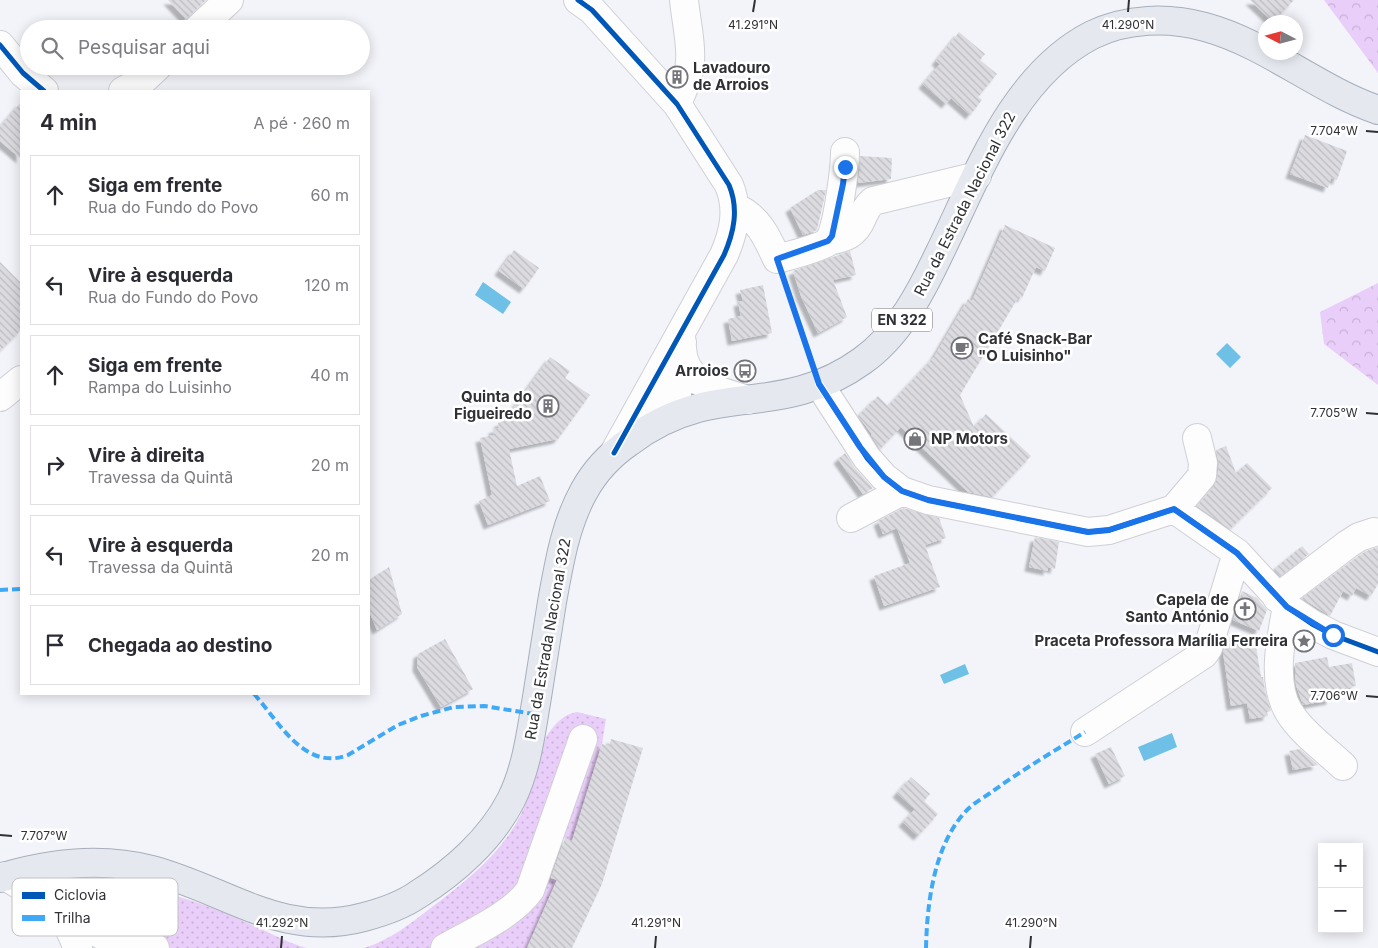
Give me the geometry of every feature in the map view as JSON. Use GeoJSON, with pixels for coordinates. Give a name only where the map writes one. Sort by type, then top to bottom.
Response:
{"type":"FeatureCollection","features":[{"type":"Feature","properties":{"kind":"main road","name":"Rua da Estrada Nacional 322"},"geometry":{"type":"LineString","coordinates":[[178,879],[280,918],[318,923],[336,923],[376,914],[408,901],[448,873],[484,838],[500,818],[512,798],[527,750],[557,576],[567,532],[576,506],[586,487],[599,469],[614,453],[646,430],[676,415],[714,405],[801,390],[819,384],[850,369],[871,354],[898,325],[921,290],[1006,121],[1046,69],[1067,51],[1102,31],[1128,23],[1154,20],[1178,22],[1230,35],[1258,48],[1335,92],[1378,110]]}},
{"type":"Feature","properties":{"kind":"main road","name":"Rua da Estrada Nacional 322"},"geometry":{"type":"LineString","coordinates":[[2,877],[59,864],[95,863],[135,866],[176,878]]}},
{"type":"Feature","properties":{"kind":"street"},"geometry":{"type":"LineString","coordinates":[[208,20],[229,0]]}},
{"type":"Feature","properties":{"kind":"street"},"geometry":{"type":"LineString","coordinates":[[578,0],[592,10],[677,104],[729,186],[735,207],[735,218],[730,242],[717,269],[686,329],[614,453]]}},
{"type":"Feature","properties":{"kind":"street"},"geometry":{"type":"LineString","coordinates":[[677,104],[689,74],[684,0]]}},
{"type":"Feature","properties":{"kind":"street"},"geometry":{"type":"LineString","coordinates":[[0,45],[20,69]]}},
{"type":"Feature","properties":{"kind":"street"},"geometry":{"type":"LineString","coordinates":[[25,75],[43,90]]}},
{"type":"Feature","properties":{"kind":"street"},"geometry":{"type":"LineString","coordinates":[[126,90],[148,75]]}},
{"type":"Feature","properties":{"kind":"street"},"geometry":{"type":"LineString","coordinates":[[828,241],[832,236],[843,184],[845,152]]}},
{"type":"Feature","properties":{"kind":"street"},"geometry":{"type":"LineString","coordinates":[[735,207],[749,214],[761,226],[777,259],[828,241],[844,238],[854,232],[868,206],[873,201],[977,176]]}},
{"type":"Feature","properties":{"kind":"street"},"geometry":{"type":"LineString","coordinates":[[686,329],[682,352],[685,364],[695,379],[713,388],[748,400]]}},
{"type":"Feature","properties":{"kind":"street"},"geometry":{"type":"LineString","coordinates":[[664,364],[661,400],[666,410],[676,415],[678,373],[686,329]]}},
{"type":"Feature","properties":{"kind":"street"},"geometry":{"type":"LineString","coordinates":[[0,397],[20,381]]}},
{"type":"Feature","properties":{"kind":"street"},"geometry":{"type":"LineString","coordinates":[[819,384],[875,468],[902,491],[928,500],[1088,532],[1109,530],[1174,509],[1202,476],[1203,463],[1197,438]]}},
{"type":"Feature","properties":{"kind":"street"},"geometry":{"type":"LineString","coordinates":[[850,518],[902,491]]}},
{"type":"Feature","properties":{"kind":"street"},"geometry":{"type":"LineString","coordinates":[[1174,509],[1237,553],[1282,602],[1333,635],[1378,652]]}},
{"type":"Feature","properties":{"kind":"street"},"geometry":{"type":"LineString","coordinates":[[1343,766],[1300,726],[1285,705],[1278,654],[1282,602],[1355,539],[1374,532]]}},
{"type":"Feature","properties":{"kind":"street"},"geometry":{"type":"LineString","coordinates":[[1085,732],[1204,654],[1208,648],[1237,553]]}},
{"type":"Feature","properties":{"kind":"street"},"geometry":{"type":"LineString","coordinates":[[444,948],[508,912],[525,897],[533,883],[583,739]]}},
{"type":"Feature","properties":{"kind":"street"},"geometry":{"type":"LineString","coordinates":[[73,936],[78,948]]}},
{"type":"Feature","properties":{"kind":"street"},"geometry":{"type":"LineString","coordinates":[[103,936],[123,948]]}},
{"type":"Feature","properties":{"kind":"street"},"geometry":{"type":"LineString","coordinates":[[130,948],[143,945],[155,948]]}},
{"type":"Feature","properties":{"kind":"path"},"geometry":{"type":"LineString","coordinates":[[777,259],[819,384]]}},
{"type":"Feature","properties":{"kind":"green space"},"geometry":{"type":"Polygon","coordinates":[[[1324,0],[1378,0],[1378,73],[1324,0]]]}},
{"type":"Feature","properties":{"kind":"green space"},"geometry":{"type":"Polygon","coordinates":[[[1378,283],[1378,385],[1324,344],[1320,312],[1378,283]]]}},
{"type":"Feature","properties":{"kind":"green space"},"geometry":{"type":"Polygon","coordinates":[[[577,712],[606,719],[602,744],[572,841],[554,835],[540,874],[557,880],[527,948],[364,948],[391,936],[416,919],[471,875],[495,852],[515,825],[523,810],[546,737],[559,721],[567,715],[577,712]]]}},
{"type":"Feature","properties":{"kind":"green space"},"geometry":{"type":"Polygon","coordinates":[[[178,897],[216,910],[307,948],[140,948],[122,936],[178,936],[178,897]]]}},
{"type":"Feature","properties":{"kind":"water"},"geometry":{"type":"Polygon","coordinates":[[[483,282],[511,302],[503,314],[475,295],[483,282]]]}},
{"type":"Feature","properties":{"kind":"water"},"geometry":{"type":"Polygon","coordinates":[[[1227,343],[1241,357],[1230,368],[1216,354],[1227,343]]]}},
{"type":"Feature","properties":{"kind":"water"},"geometry":{"type":"Polygon","coordinates":[[[965,664],[969,674],[944,684],[940,675],[965,664]]]}},
{"type":"Feature","properties":{"kind":"water"},"geometry":{"type":"Polygon","coordinates":[[[1172,733],[1177,747],[1144,761],[1138,747],[1172,733]]]}},
{"type":"Feature","properties":{"kind":"building"},"geometry":{"type":"Polygon","coordinates":[[[168,0],[206,0],[186,19],[168,0]]]}},
{"type":"Feature","properties":{"kind":"building"},"geometry":{"type":"Polygon","coordinates":[[[1250,0],[1294,0],[1280,15],[1266,15],[1250,0]]]}},
{"type":"Feature","properties":{"kind":"building"},"geometry":{"type":"Polygon","coordinates":[[[959,32],[985,54],[980,60],[997,74],[978,97],[982,100],[970,115],[951,98],[946,104],[923,84],[940,64],[936,61],[959,32]]]}},
{"type":"Feature","properties":{"kind":"building"},"geometry":{"type":"Polygon","coordinates":[[[20,103],[20,158],[0,141],[0,127],[20,103]]]}},
{"type":"Feature","properties":{"kind":"building"},"geometry":{"type":"Polygon","coordinates":[[[1305,135],[1347,151],[1337,180],[1331,178],[1328,188],[1290,174],[1305,135]]]}},
{"type":"Feature","properties":{"kind":"building"},"geometry":{"type":"Polygon","coordinates":[[[860,156],[892,158],[891,179],[858,183],[860,156]]]}},
{"type":"Feature","properties":{"kind":"building"},"geometry":{"type":"Polygon","coordinates":[[[818,190],[826,190],[817,230],[803,235],[790,208],[818,190]]]}},
{"type":"Feature","properties":{"kind":"building"},"geometry":{"type":"Polygon","coordinates":[[[1005,225],[1055,248],[1045,271],[1036,267],[1022,298],[1019,296],[960,395],[974,427],[986,414],[1031,456],[992,497],[968,492],[901,427],[880,449],[872,434],[858,416],[878,396],[888,406],[934,357],[968,299],[972,301],[1005,225]]]}},
{"type":"Feature","properties":{"kind":"building"},"geometry":{"type":"Polygon","coordinates":[[[514,250],[539,268],[524,289],[499,271],[514,250]]]}},
{"type":"Feature","properties":{"kind":"building"},"geometry":{"type":"Polygon","coordinates":[[[850,251],[856,275],[833,280],[847,317],[818,333],[801,296],[793,271],[850,251]]]}},
{"type":"Feature","properties":{"kind":"building"},"geometry":{"type":"Polygon","coordinates":[[[0,262],[20,282],[20,331],[0,351],[0,262]]]}},
{"type":"Feature","properties":{"kind":"building"},"geometry":{"type":"Polygon","coordinates":[[[763,285],[772,333],[732,341],[728,319],[741,316],[738,302],[743,301],[740,290],[763,285]]]}},
{"type":"Feature","properties":{"kind":"building","name":"Quinta do Figueiredo"},"geometry":{"type":"Polygon","coordinates":[[[550,357],[570,371],[565,378],[590,395],[558,439],[509,449],[517,486],[540,476],[550,501],[488,525],[479,501],[492,495],[480,438],[494,435],[493,429],[499,428],[498,423],[504,421],[550,357]]]}},
{"type":"Feature","properties":{"kind":"building"},"geometry":{"type":"Polygon","coordinates":[[[1226,446],[1236,473],[1247,463],[1272,488],[1230,529],[1197,506],[1214,486],[1217,478],[1219,464],[1216,450],[1226,446]]]}},
{"type":"Feature","properties":{"kind":"building"},"geometry":{"type":"Polygon","coordinates":[[[845,453],[855,468],[873,488],[863,494],[838,459],[845,453]]]}},
{"type":"Feature","properties":{"kind":"building"},"geometry":{"type":"Polygon","coordinates":[[[903,508],[939,518],[946,538],[925,545],[940,587],[884,606],[874,576],[910,563],[897,528],[883,534],[878,521],[903,508]]]}},
{"type":"Feature","properties":{"kind":"building"},"geometry":{"type":"Polygon","coordinates":[[[1035,537],[1059,542],[1055,569],[1048,567],[1048,571],[1029,567],[1035,537]]]}},
{"type":"Feature","properties":{"kind":"building"},"geometry":{"type":"Polygon","coordinates":[[[1302,546],[1309,554],[1280,576],[1274,569],[1302,546]]]}},
{"type":"Feature","properties":{"kind":"building"},"geometry":{"type":"Polygon","coordinates":[[[1378,547],[1378,584],[1371,596],[1356,588],[1352,596],[1343,591],[1330,616],[1302,598],[1357,557],[1366,551],[1378,547]]]}},
{"type":"Feature","properties":{"kind":"building"},"geometry":{"type":"Polygon","coordinates":[[[389,567],[402,614],[377,630],[370,613],[370,579],[389,567]]]}},
{"type":"Feature","properties":{"kind":"building","name":"Capela de Santo António"},"geometry":{"type":"Polygon","coordinates":[[[1242,591],[1257,598],[1267,610],[1259,631],[1233,620],[1242,591]]]}},
{"type":"Feature","properties":{"kind":"building"},"geometry":{"type":"Polygon","coordinates":[[[1254,634],[1261,677],[1263,677],[1271,711],[1267,712],[1268,716],[1250,719],[1247,703],[1231,706],[1223,652],[1227,638],[1254,634]]]}},
{"type":"Feature","properties":{"kind":"building"},"geometry":{"type":"Polygon","coordinates":[[[445,639],[473,689],[441,707],[417,667],[418,654],[445,639]]]}},
{"type":"Feature","properties":{"kind":"building"},"geometry":{"type":"Polygon","coordinates":[[[1327,657],[1329,667],[1352,663],[1356,686],[1329,691],[1331,700],[1303,705],[1296,685],[1295,663],[1327,657]]]}},
{"type":"Feature","properties":{"kind":"building"},"geometry":{"type":"Polygon","coordinates":[[[611,739],[643,748],[602,884],[572,948],[527,948],[557,880],[551,878],[565,838],[572,841],[602,744],[609,746],[611,739]]]}},
{"type":"Feature","properties":{"kind":"building"},"geometry":{"type":"Polygon","coordinates":[[[1111,747],[1125,776],[1109,784],[1095,754],[1111,747]]]}},
{"type":"Feature","properties":{"kind":"building"},"geometry":{"type":"Polygon","coordinates":[[[1300,749],[1318,765],[1293,770],[1289,751],[1300,749]]]}},
{"type":"Feature","properties":{"kind":"building"},"geometry":{"type":"Polygon","coordinates":[[[911,777],[930,794],[924,801],[938,814],[918,836],[903,822],[915,809],[897,793],[911,777]]]}},
{"type":"Feature","properties":{"kind":"marked path"},"geometry":{"type":"LineString","coordinates":[[0,590],[20,589]]}},
{"type":"Feature","properties":{"kind":"marked path"},"geometry":{"type":"LineString","coordinates":[[255,695],[283,729],[305,750],[318,756],[332,758],[348,755],[398,725],[421,716],[454,707],[484,706],[534,714]]}},
{"type":"Feature","properties":{"kind":"marked path"},"geometry":{"type":"LineString","coordinates":[[926,948],[928,912],[935,874],[940,856],[956,823],[977,802],[1085,732]]}},
{"type":"Feature","properties":{"kind":"cycle path"},"geometry":{"type":"LineString","coordinates":[[578,0],[592,10],[677,104],[729,185],[734,203],[733,229],[724,255],[614,453]]}},
{"type":"Feature","properties":{"kind":"cycle path"},"geometry":{"type":"LineString","coordinates":[[0,45],[20,69]]}},
{"type":"Feature","properties":{"kind":"cycle path"},"geometry":{"type":"LineString","coordinates":[[25,75],[43,90]]}},
{"type":"Feature","properties":{"kind":"cycle path"},"geometry":{"type":"LineString","coordinates":[[819,384],[867,458],[884,477],[902,491],[928,500],[1088,532],[1109,530],[1174,509],[1237,553],[1287,607],[1312,624],[1333,635],[1378,652]]}},
{"type":"Feature","properties":{"kind":"place","name":"Lavadouro de Arroios"},"geometry":{"type":"Point","coordinates":[677,77]}},
{"type":"Feature","properties":{"kind":"place","name":"Café Snack-Bar \"O Luisinho\""},"geometry":{"type":"Point","coordinates":[962,348]}},
{"type":"Feature","properties":{"kind":"place","name":"Arroios"},"geometry":{"type":"Point","coordinates":[745,371]}},
{"type":"Feature","properties":{"kind":"place","name":"Quinta do Figueiredo"},"geometry":{"type":"Point","coordinates":[548,406]}},
{"type":"Feature","properties":{"kind":"place","name":"NP Motors"},"geometry":{"type":"Point","coordinates":[915,439]}},
{"type":"Feature","properties":{"kind":"place","name":"Capela de Santo António"},"geometry":{"type":"Point","coordinates":[1245,609]}},
{"type":"Feature","properties":{"kind":"place","name":"Praceta Professora Marília Ferreira"},"geometry":{"type":"Point","coordinates":[1304,641]}},
{"type":"Feature","properties":{"kind":"route"},"geometry":{"type":"LineString","coordinates":[[845,167],[832,236],[823,244],[777,259],[819,384],[852,436],[875,468],[884,477],[902,491],[928,500],[1088,532],[1109,530],[1174,509],[1237,553],[1287,607],[1312,624],[1333,635]]}}]}
